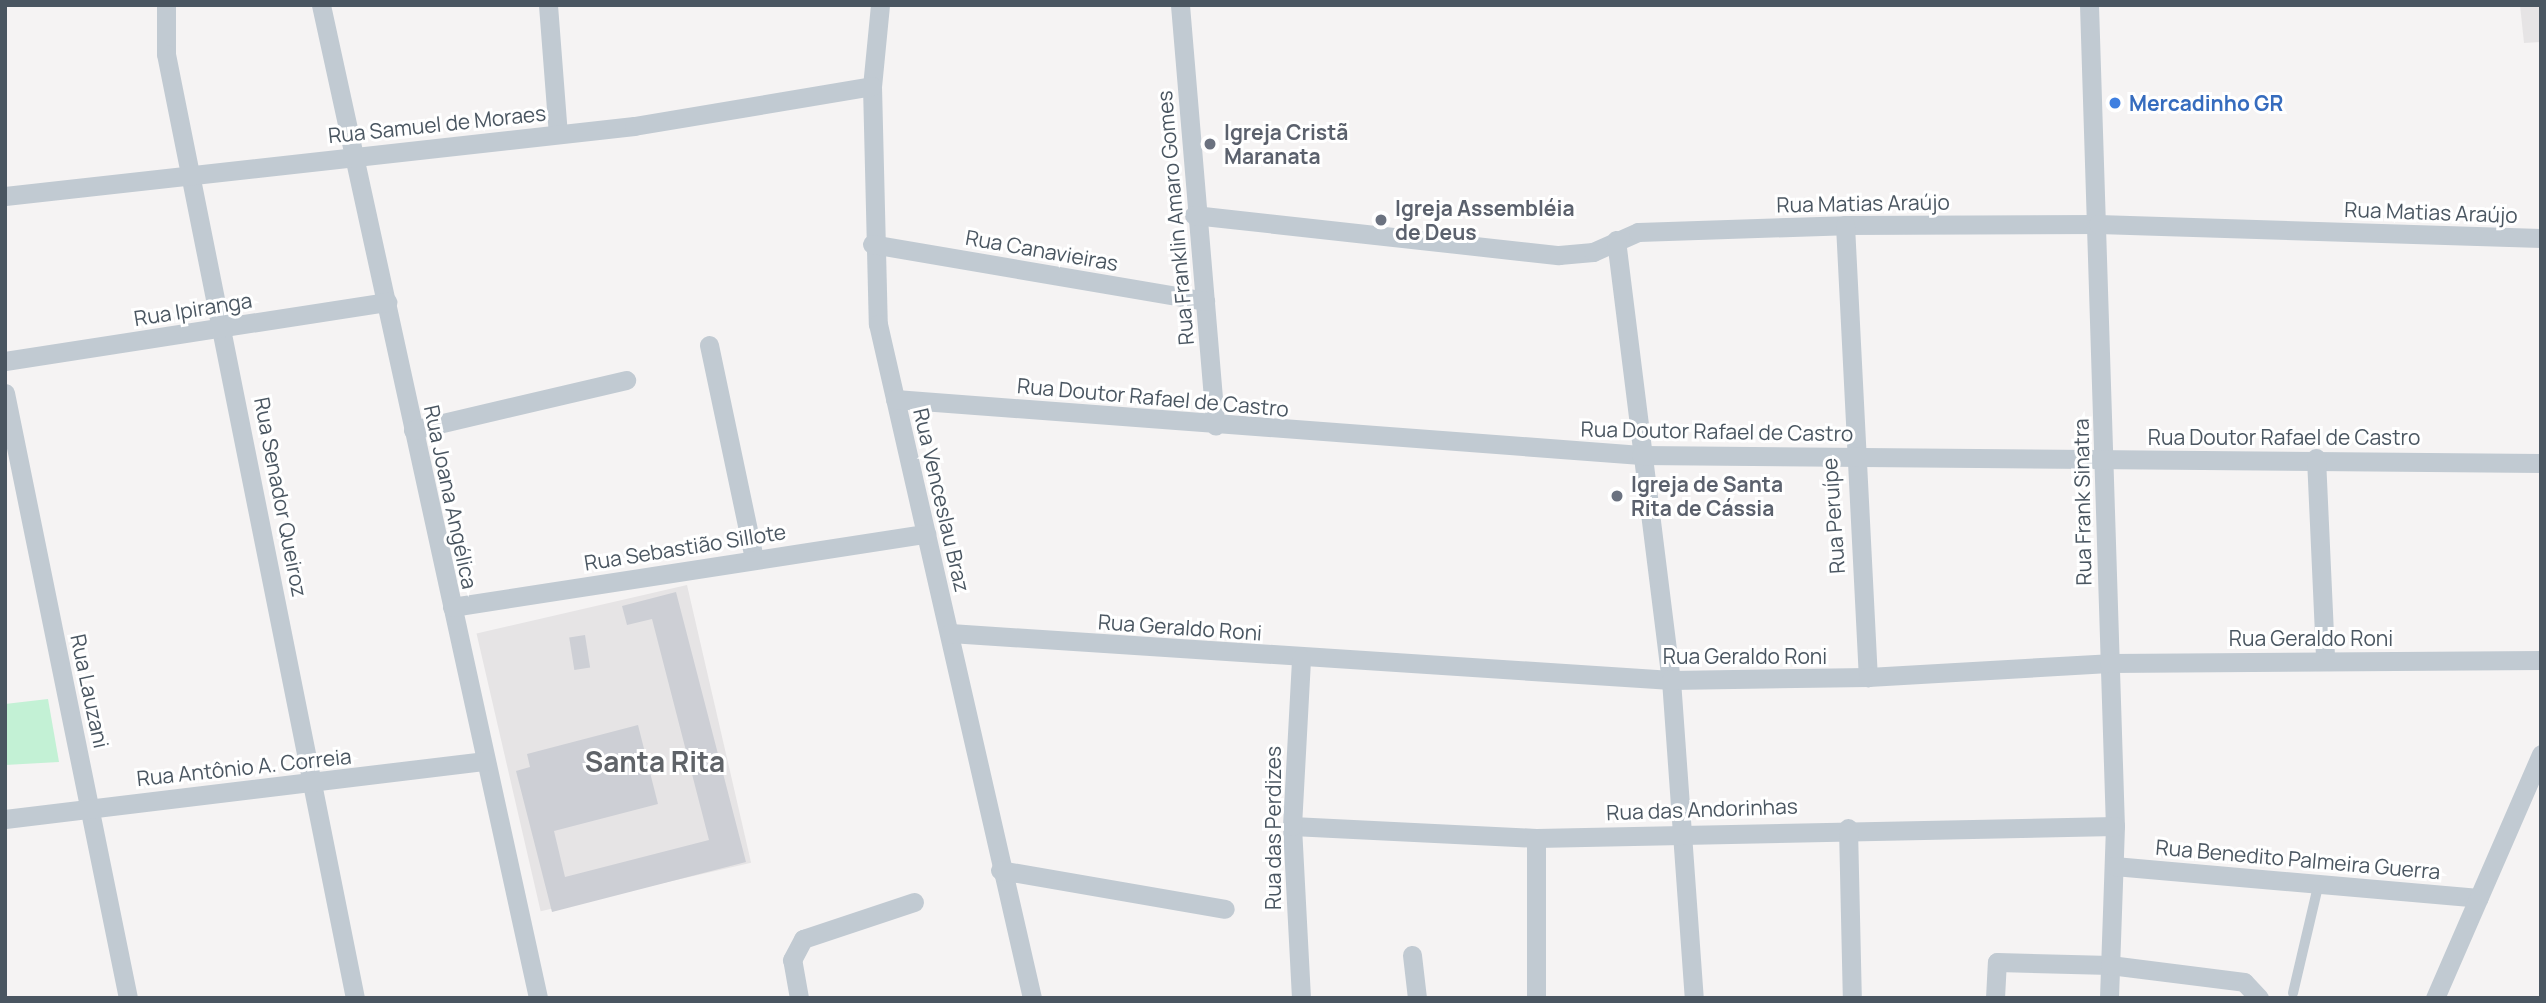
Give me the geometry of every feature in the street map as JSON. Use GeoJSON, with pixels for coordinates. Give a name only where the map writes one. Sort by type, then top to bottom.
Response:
{"type":"FeatureCollection","features":[{"type":"Feature","properties":{"kind":"street","name":"Rua Senador Queiroz"},"geometry":{"type":"LineString","coordinates":[[166,5],[166,54],[224,327],[355,998]]}},
{"type":"Feature","properties":{"kind":"street","name":"Rua Joana Angélica"},"geometry":{"type":"LineString","coordinates":[[321,5],[356,155],[413,430],[538,998]]}},
{"type":"Feature","properties":{"kind":"street"},"geometry":{"type":"LineString","coordinates":[[548,5],[558,134]]}},
{"type":"Feature","properties":{"kind":"street","name":"Rua Venceslau Braz"},"geometry":{"type":"LineString","coordinates":[[880,5],[872,86],[872,244],[878,324],[950,633],[1000,870],[1032,998]]}},
{"type":"Feature","properties":{"kind":"street","name":"Rua Franklin Amaro Gomes"},"geometry":{"type":"LineString","coordinates":[[1180,5],[1194,215],[1205,301],[1215,426]]}},
{"type":"Feature","properties":{"kind":"street","name":"Rua Frank Sinatra"},"geometry":{"type":"LineString","coordinates":[[2089,5],[2115,826],[2109,998]]}},
{"type":"Feature","properties":{"kind":"street","name":"Rua Samuel de Moraes"},"geometry":{"type":"LineString","coordinates":[[5,196],[558,134],[872,86]]}},
{"type":"Feature","properties":{"kind":"street","name":"Rua Matias Araújo"},"geometry":{"type":"LineString","coordinates":[[1194,215],[1559,255],[1593,252],[1638,232],[1845,225],[2098,224],[2541,238]]}},
{"type":"Feature","properties":{"kind":"street","name":"Rua Peruípe"},"geometry":{"type":"LineString","coordinates":[[1845,225],[1852,457],[1868,677]]}},
{"type":"Feature","properties":{"kind":"street"},"geometry":{"type":"LineString","coordinates":[[1616,240],[1671,680],[1694,998]]}},
{"type":"Feature","properties":{"kind":"street","name":"Rua Canavieiras"},"geometry":{"type":"LineString","coordinates":[[872,244],[1205,301]]}},
{"type":"Feature","properties":{"kind":"street","name":"Rua Ipiranga"},"geometry":{"type":"LineString","coordinates":[[5,361],[387,302]]}},
{"type":"Feature","properties":{"kind":"street"},"geometry":{"type":"LineString","coordinates":[[709,345],[754,558]]}},
{"type":"Feature","properties":{"kind":"street"},"geometry":{"type":"LineString","coordinates":[[413,430],[626,380]]}},
{"type":"Feature","properties":{"kind":"street","name":"Rua Lauzani"},"geometry":{"type":"LineString","coordinates":[[5,393],[128,998]]}},
{"type":"Feature","properties":{"kind":"street","name":"Rua Doutor Rafael de Castro"},"geometry":{"type":"LineString","coordinates":[[895,399],[1215,426],[1641,456],[2103,459],[2316,457],[2541,463]]}},
{"type":"Feature","properties":{"kind":"street"},"geometry":{"type":"LineString","coordinates":[[2316,457],[2325,660]]}},
{"type":"Feature","properties":{"kind":"street","name":"Rua Sebastião Sillote"},"geometry":{"type":"LineString","coordinates":[[452,607],[754,558],[926,534]]}},
{"type":"Feature","properties":{"kind":"street","name":"Rua Geraldo Roni"},"geometry":{"type":"LineString","coordinates":[[950,633],[1301,658],[1671,680],[1868,677],[2109,663],[2541,660]]}},
{"type":"Feature","properties":{"kind":"street","name":"Rua das Perdizes"},"geometry":{"type":"LineString","coordinates":[[1301,658],[1292,826],[1301,998]]}},
{"type":"Feature","properties":{"kind":"street"},"geometry":{"type":"LineString","coordinates":[[2435,998],[2540,760]]}},
{"type":"Feature","properties":{"kind":"street","name":"Rua Antônio A. Correia"},"geometry":{"type":"LineString","coordinates":[[5,819],[90,806],[315,785],[486,761]]}},
{"type":"Feature","properties":{"kind":"street","name":"Rua das Andorinhas"},"geometry":{"type":"LineString","coordinates":[[1292,826],[1535,838],[1681,831],[2115,826]]}},
{"type":"Feature","properties":{"kind":"street"},"geometry":{"type":"LineString","coordinates":[[1848,828],[1848,997]]}},
{"type":"Feature","properties":{"kind":"street"},"geometry":{"type":"LineString","coordinates":[[1535,838],[1536,998]]}},
{"type":"Feature","properties":{"kind":"street","name":"Rua Benedito Palmeira Guerra"},"geometry":{"type":"LineString","coordinates":[[2113,866],[2319,881],[2479,898]]}},
{"type":"Feature","properties":{"kind":"street"},"geometry":{"type":"LineString","coordinates":[[1000,870],[1225,909]]}},
{"type":"Feature","properties":{"kind":"street"},"geometry":{"type":"LineString","coordinates":[[799,998],[792,960],[803,939],[914,902]]}},
{"type":"Feature","properties":{"kind":"street"},"geometry":{"type":"LineString","coordinates":[[1412,955],[1417,998]]}},
{"type":"Feature","properties":{"kind":"street"},"geometry":{"type":"LineString","coordinates":[[1995,998],[1997,962],[2110,965],[2244,982],[2259,998]]}},
{"type":"Feature","properties":{"kind":"lane"},"geometry":{"type":"LineString","coordinates":[[2294,993],[2319,881]]}},
{"type":"Feature","properties":{"kind":"shaded area"},"geometry":{"type":"Polygon","coordinates":[[[2520,5],[2541,5],[2541,42],[2524,43],[2520,5]]]}},
{"type":"Feature","properties":{"kind":"shaded area"},"geometry":{"type":"Polygon","coordinates":[[[687,585],[751,863],[541,911],[477,634],[687,585]]]}},
{"type":"Feature","properties":{"kind":"green space"},"geometry":{"type":"Polygon","coordinates":[[[48,699],[59,762],[5,765],[5,704],[48,699]]]}},
{"type":"Feature","properties":{"kind":"building"},"geometry":{"type":"Polygon","coordinates":[[[676,592],[746,862],[552,912],[516,771],[530,767],[527,754],[638,725],[658,804],[554,831],[565,877],[709,840],[652,619],[627,625],[622,606],[676,592]]]}},
{"type":"Feature","properties":{"kind":"building"},"geometry":{"type":"Polygon","coordinates":[[[585,635],[590,668],[574,670],[569,638],[585,635]]]}},
{"type":"Feature","properties":{"kind":"place","name":"Mercadinho GR"},"geometry":{"type":"Point","coordinates":[2115,103]}},
{"type":"Feature","properties":{"kind":"place","name":"Igreja Cristã Maranata"},"geometry":{"type":"Point","coordinates":[1210,144]}},
{"type":"Feature","properties":{"kind":"place","name":"Igreja Assembléia de Deus"},"geometry":{"type":"Point","coordinates":[1381,220]}},
{"type":"Feature","properties":{"kind":"place","name":"Igreja de Santa Rita de Cássia"},"geometry":{"type":"Point","coordinates":[1617,496]}},
{"type":"Feature","properties":{"kind":"district","name":"Santa Rita"},"geometry":{"type":"Point","coordinates":[655,761]}}]}
